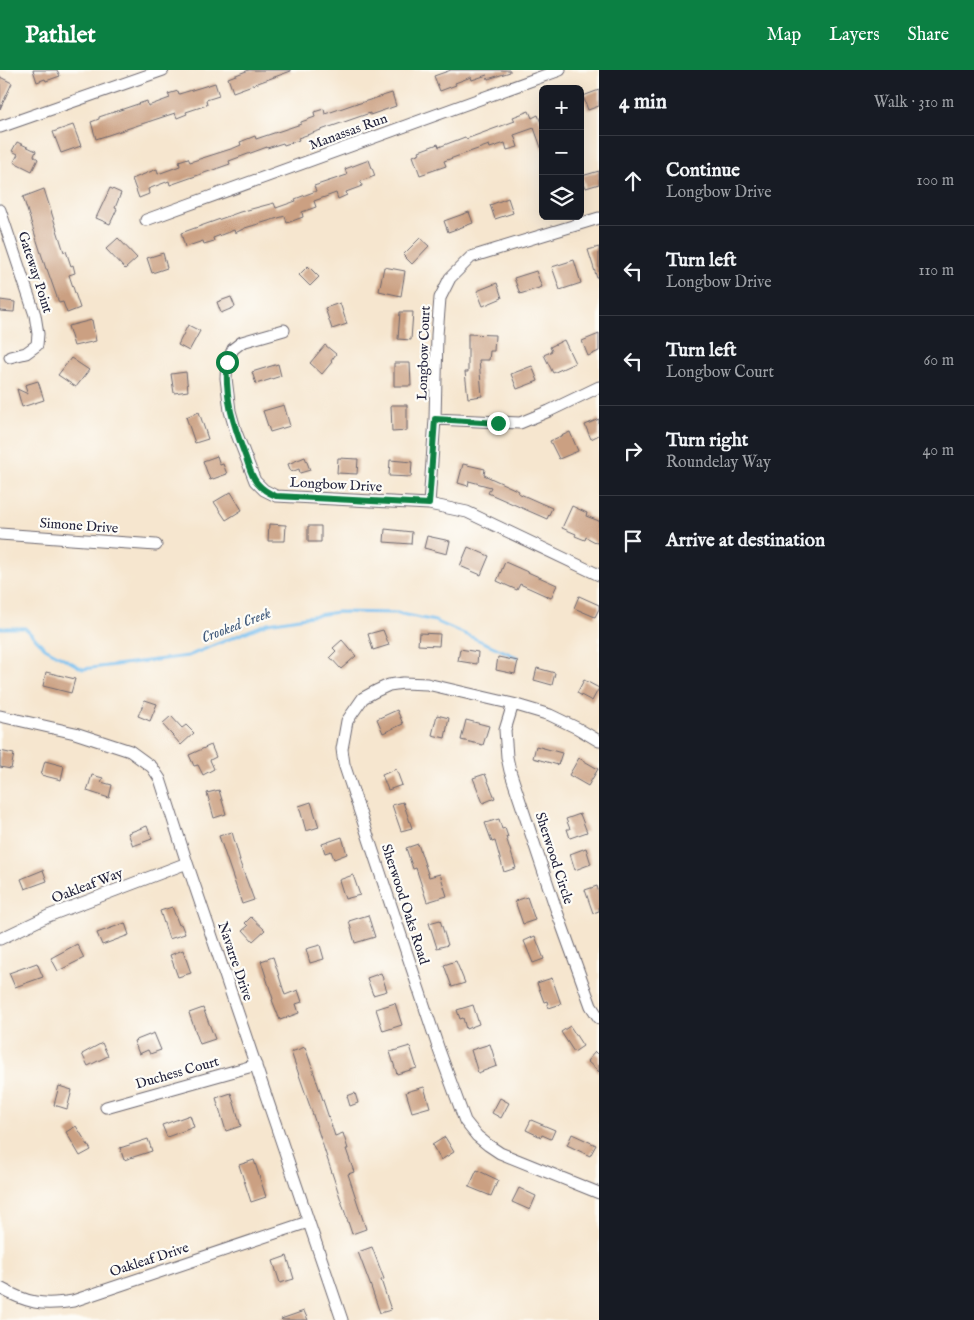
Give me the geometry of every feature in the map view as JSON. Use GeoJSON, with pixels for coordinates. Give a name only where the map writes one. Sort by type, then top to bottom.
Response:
{"type":"FeatureCollection","features":[{"type":"Feature","properties":{"kind":"street"},"geometry":{"type":"LineString","coordinates":[[0,127],[163,70]]}},
{"type":"Feature","properties":{"kind":"street","name":"Manassas Run"},"geometry":{"type":"LineString","coordinates":[[146,220],[560,70]]}},
{"type":"Feature","properties":{"kind":"street","name":"Gateway Point"},"geometry":{"type":"LineString","coordinates":[[0,210],[36,315],[38,334],[36,345],[26,353],[10,357]]}},
{"type":"Feature","properties":{"kind":"street","name":"Longbow Court"},"geometry":{"type":"LineString","coordinates":[[429,504],[440,298],[450,278],[471,256],[599,218]]}},
{"type":"Feature","properties":{"kind":"street","name":"Longbow Drive"},"geometry":{"type":"LineString","coordinates":[[284,330],[242,342],[233,349],[227,362],[226,378],[230,411],[236,432],[255,481],[264,490],[276,496],[429,504],[467,512],[599,575]]}},
{"type":"Feature","properties":{"kind":"street"},"geometry":{"type":"LineString","coordinates":[[435,419],[520,423],[549,412],[599,387]]}},
{"type":"Feature","properties":{"kind":"street","name":"Simone Drive"},"geometry":{"type":"LineString","coordinates":[[0,534],[156,546]]}},
{"type":"Feature","properties":{"kind":"street","name":"Sherwood Oaks Road"},"geometry":{"type":"LineString","coordinates":[[599,740],[550,715],[513,704],[427,684],[404,683],[389,686],[363,698],[347,721],[342,749],[344,764],[439,1050],[465,1120],[477,1136],[500,1153],[599,1193]]}},
{"type":"Feature","properties":{"kind":"street","name":"Sherwood Circle"},"geometry":{"type":"LineString","coordinates":[[513,704],[504,730],[510,771],[588,998],[599,1018]]}},
{"type":"Feature","properties":{"kind":"street","name":"Navarre Drive"},"geometry":{"type":"LineString","coordinates":[[0,716],[74,733],[130,751],[152,767],[160,780],[342,1320]]}},
{"type":"Feature","properties":{"kind":"street","name":"Oakleaf Way"},"geometry":{"type":"LineString","coordinates":[[0,939],[48,916],[187,862]]}},
{"type":"Feature","properties":{"kind":"street","name":"Duchess Court"},"geometry":{"type":"LineString","coordinates":[[106,1107],[256,1065]]}},
{"type":"Feature","properties":{"kind":"street","name":"Oakleaf Drive"},"geometry":{"type":"LineString","coordinates":[[0,1288],[28,1301],[42,1304],[57,1304],[308,1222]]}},
{"type":"Feature","properties":{"kind":"building"},"geometry":{"type":"Polygon","coordinates":[[[33,70],[57,70],[60,76],[37,82],[33,70]]]}},
{"type":"Feature","properties":{"kind":"building"},"geometry":{"type":"Polygon","coordinates":[[[249,70],[291,71],[233,92],[228,78],[249,70]]]}},
{"type":"Feature","properties":{"kind":"building"},"geometry":{"type":"Polygon","coordinates":[[[451,70],[510,70],[510,72],[488,79],[487,75],[472,80],[471,77],[440,91],[434,76],[451,70]]]}},
{"type":"Feature","properties":{"kind":"building"},"geometry":{"type":"Polygon","coordinates":[[[0,77],[12,83],[0,109],[0,77]]]}},
{"type":"Feature","properties":{"kind":"building"},"geometry":{"type":"Polygon","coordinates":[[[215,83],[219,96],[206,100],[207,105],[186,112],[187,114],[177,118],[175,113],[96,139],[91,122],[99,119],[99,117],[147,101],[148,106],[170,98],[168,94],[178,91],[179,94],[215,83]]]}},
{"type":"Feature","properties":{"kind":"building"},"geometry":{"type":"Polygon","coordinates":[[[599,90],[599,106],[588,110],[584,96],[599,90]]]}},
{"type":"Feature","properties":{"kind":"building"},"geometry":{"type":"Polygon","coordinates":[[[392,93],[396,106],[298,138],[299,140],[284,145],[283,143],[267,147],[229,161],[230,164],[170,185],[169,181],[148,189],[149,194],[139,198],[132,179],[157,169],[158,174],[180,166],[179,161],[188,158],[190,162],[234,148],[241,145],[240,142],[255,136],[256,139],[301,124],[301,122],[315,117],[314,112],[324,109],[325,114],[392,93]]]}},
{"type":"Feature","properties":{"kind":"building"},"geometry":{"type":"Polygon","coordinates":[[[529,111],[532,118],[538,115],[539,142],[534,128],[514,135],[518,147],[507,150],[505,143],[490,148],[489,145],[444,161],[446,166],[420,175],[413,156],[420,153],[419,151],[438,144],[439,147],[465,137],[466,139],[515,121],[513,117],[529,111]]]}},
{"type":"Feature","properties":{"kind":"building"},"geometry":{"type":"Polygon","coordinates":[[[73,125],[81,146],[61,153],[53,132],[73,125]]]}},
{"type":"Feature","properties":{"kind":"building"},"geometry":{"type":"Polygon","coordinates":[[[17,142],[36,151],[34,156],[38,159],[32,171],[14,162],[18,154],[12,151],[17,142]]]}},
{"type":"Feature","properties":{"kind":"building"},"geometry":{"type":"Polygon","coordinates":[[[369,160],[375,176],[361,181],[362,186],[346,192],[347,195],[338,199],[336,193],[314,201],[316,207],[302,212],[303,217],[287,223],[285,216],[245,228],[235,233],[234,230],[213,238],[214,241],[204,244],[203,241],[185,247],[181,233],[240,212],[274,203],[276,208],[296,201],[295,199],[316,191],[314,186],[347,175],[345,169],[369,160]]]}},
{"type":"Feature","properties":{"kind":"building"},"geometry":{"type":"Polygon","coordinates":[[[599,171],[599,184],[586,188],[584,175],[599,171]]]}},
{"type":"Feature","properties":{"kind":"building"},"geometry":{"type":"Polygon","coordinates":[[[110,188],[121,193],[115,208],[117,209],[110,224],[96,218],[110,188]]]}},
{"type":"Feature","properties":{"kind":"building"},"geometry":{"type":"Polygon","coordinates":[[[44,189],[64,252],[66,251],[75,273],[69,275],[80,308],[67,313],[63,302],[59,303],[46,269],[23,197],[44,189]]]}},
{"type":"Feature","properties":{"kind":"building"},"geometry":{"type":"Polygon","coordinates":[[[508,198],[513,213],[495,219],[490,205],[508,198]]]}},
{"type":"Feature","properties":{"kind":"building"},"geometry":{"type":"Polygon","coordinates":[[[469,212],[473,223],[448,232],[444,221],[469,212]]]}},
{"type":"Feature","properties":{"kind":"building"},"geometry":{"type":"Polygon","coordinates":[[[118,238],[137,258],[125,269],[106,249],[118,238]]]}},
{"type":"Feature","properties":{"kind":"building"},"geometry":{"type":"Polygon","coordinates":[[[420,238],[429,246],[412,264],[403,255],[420,238]]]}},
{"type":"Feature","properties":{"kind":"building"},"geometry":{"type":"Polygon","coordinates":[[[599,247],[599,278],[597,278],[588,250],[599,247]]]}},
{"type":"Feature","properties":{"kind":"building"},"geometry":{"type":"Polygon","coordinates":[[[163,253],[167,268],[152,273],[147,258],[163,253]]]}},
{"type":"Feature","properties":{"kind":"building"},"geometry":{"type":"Polygon","coordinates":[[[574,260],[581,283],[560,290],[552,267],[574,260]]]}},
{"type":"Feature","properties":{"kind":"building"},"geometry":{"type":"Polygon","coordinates":[[[308,266],[319,277],[310,286],[299,275],[308,266]]]}},
{"type":"Feature","properties":{"kind":"building"},"geometry":{"type":"Polygon","coordinates":[[[384,267],[405,271],[401,296],[379,291],[384,267]]]}},
{"type":"Feature","properties":{"kind":"building"},"geometry":{"type":"Polygon","coordinates":[[[536,271],[542,287],[520,294],[514,278],[536,271]]]}},
{"type":"Feature","properties":{"kind":"building"},"geometry":{"type":"Polygon","coordinates":[[[497,283],[502,298],[483,306],[477,291],[497,283]]]}},
{"type":"Feature","properties":{"kind":"building"},"geometry":{"type":"Polygon","coordinates":[[[231,297],[235,307],[221,313],[217,302],[231,297]]]}},
{"type":"Feature","properties":{"kind":"building"},"geometry":{"type":"Polygon","coordinates":[[[0,300],[15,302],[14,312],[0,311],[0,300]]]}},
{"type":"Feature","properties":{"kind":"building"},"geometry":{"type":"Polygon","coordinates":[[[340,303],[347,324],[332,329],[325,308],[340,303]]]}},
{"type":"Feature","properties":{"kind":"building"},"geometry":{"type":"Polygon","coordinates":[[[400,312],[413,312],[411,340],[398,339],[400,312]]]}},
{"type":"Feature","properties":{"kind":"building"},"geometry":{"type":"Polygon","coordinates":[[[92,320],[96,341],[74,346],[68,326],[92,320]]]}},
{"type":"Feature","properties":{"kind":"building"},"geometry":{"type":"Polygon","coordinates":[[[188,325],[200,331],[189,351],[178,345],[188,325]]]}},
{"type":"Feature","properties":{"kind":"building"},"geometry":{"type":"Polygon","coordinates":[[[468,334],[495,335],[494,351],[490,351],[489,360],[479,360],[482,396],[468,398],[465,372],[468,372],[468,334]]]}},
{"type":"Feature","properties":{"kind":"building"},"geometry":{"type":"Polygon","coordinates":[[[599,334],[599,351],[588,356],[582,341],[599,334]]]}},
{"type":"Feature","properties":{"kind":"building"},"geometry":{"type":"Polygon","coordinates":[[[564,340],[575,363],[553,373],[544,355],[552,351],[550,347],[564,340]]]}},
{"type":"Feature","properties":{"kind":"building"},"geometry":{"type":"Polygon","coordinates":[[[325,345],[336,354],[322,374],[310,363],[325,345]]]}},
{"type":"Feature","properties":{"kind":"building"},"geometry":{"type":"Polygon","coordinates":[[[71,358],[89,370],[76,387],[58,375],[71,358]]]}},
{"type":"Feature","properties":{"kind":"building"},"geometry":{"type":"Polygon","coordinates":[[[394,363],[410,363],[411,386],[394,386],[394,363]]]}},
{"type":"Feature","properties":{"kind":"building"},"geometry":{"type":"Polygon","coordinates":[[[278,364],[281,376],[256,384],[252,372],[278,364]]]}},
{"type":"Feature","properties":{"kind":"building"},"geometry":{"type":"Polygon","coordinates":[[[532,366],[538,381],[517,389],[511,374],[532,366]]]}},
{"type":"Feature","properties":{"kind":"building"},"geometry":{"type":"Polygon","coordinates":[[[186,372],[188,391],[174,393],[171,374],[186,372]]]}},
{"type":"Feature","properties":{"kind":"building"},"geometry":{"type":"Polygon","coordinates":[[[38,381],[44,400],[22,407],[17,389],[28,394],[25,385],[38,381]]]}},
{"type":"Feature","properties":{"kind":"building"},"geometry":{"type":"Polygon","coordinates":[[[284,405],[290,426],[270,432],[263,411],[284,405]]]}},
{"type":"Feature","properties":{"kind":"building"},"geometry":{"type":"Polygon","coordinates":[[[391,405],[407,405],[407,431],[392,432],[391,405]]]}},
{"type":"Feature","properties":{"kind":"building"},"geometry":{"type":"Polygon","coordinates":[[[199,412],[208,439],[195,443],[186,417],[199,412]]]}},
{"type":"Feature","properties":{"kind":"building"},"geometry":{"type":"Polygon","coordinates":[[[599,419],[599,435],[591,439],[585,425],[599,419]]]}},
{"type":"Feature","properties":{"kind":"building"},"geometry":{"type":"Polygon","coordinates":[[[570,432],[578,451],[559,459],[550,441],[570,432]]]}},
{"type":"Feature","properties":{"kind":"building"},"geometry":{"type":"Polygon","coordinates":[[[217,456],[220,465],[223,464],[227,474],[210,480],[203,461],[217,456]]]}},
{"type":"Feature","properties":{"kind":"building"},"geometry":{"type":"Polygon","coordinates":[[[305,457],[310,470],[300,473],[299,469],[291,472],[288,464],[305,457]]]}},
{"type":"Feature","properties":{"kind":"building"},"geometry":{"type":"Polygon","coordinates":[[[338,458],[358,459],[357,474],[337,473],[338,458]]]}},
{"type":"Feature","properties":{"kind":"building"},"geometry":{"type":"Polygon","coordinates":[[[390,460],[412,462],[411,477],[389,476],[390,460]]]}},
{"type":"Feature","properties":{"kind":"building"},"geometry":{"type":"Polygon","coordinates":[[[463,464],[485,469],[484,475],[552,508],[547,519],[488,493],[491,487],[469,481],[468,486],[458,483],[463,464]]]}},
{"type":"Feature","properties":{"kind":"building"},"geometry":{"type":"Polygon","coordinates":[[[231,492],[242,510],[226,520],[214,502],[231,492]]]}},
{"type":"Feature","properties":{"kind":"building"},"geometry":{"type":"Polygon","coordinates":[[[572,506],[587,513],[586,516],[599,521],[599,544],[586,537],[585,540],[575,536],[576,534],[562,528],[572,506]]]}},
{"type":"Feature","properties":{"kind":"building"},"geometry":{"type":"Polygon","coordinates":[[[269,524],[286,525],[285,541],[268,541],[269,524]]]}},
{"type":"Feature","properties":{"kind":"building"},"geometry":{"type":"Polygon","coordinates":[[[308,526],[321,526],[321,542],[308,542],[308,526]]]}},
{"type":"Feature","properties":{"kind":"building"},"geometry":{"type":"Polygon","coordinates":[[[385,529],[412,532],[411,544],[384,542],[385,529]]]}},
{"type":"Feature","properties":{"kind":"building"},"geometry":{"type":"Polygon","coordinates":[[[427,536],[450,541],[447,554],[424,548],[427,536]]]}},
{"type":"Feature","properties":{"kind":"building"},"geometry":{"type":"Polygon","coordinates":[[[468,547],[489,556],[481,575],[460,566],[468,547]]]}},
{"type":"Feature","properties":{"kind":"building"},"geometry":{"type":"Polygon","coordinates":[[[505,562],[557,585],[551,598],[520,584],[517,590],[497,581],[505,562]]]}},
{"type":"Feature","properties":{"kind":"building"},"geometry":{"type":"Polygon","coordinates":[[[579,596],[599,605],[595,617],[574,608],[579,596]]]}},
{"type":"Feature","properties":{"kind":"building"},"geometry":{"type":"Polygon","coordinates":[[[383,630],[389,645],[373,650],[368,634],[383,630]]]}},
{"type":"Feature","properties":{"kind":"building"},"geometry":{"type":"Polygon","coordinates":[[[419,633],[440,634],[439,646],[418,645],[419,633]]]}},
{"type":"Feature","properties":{"kind":"building"},"geometry":{"type":"Polygon","coordinates":[[[342,640],[356,656],[341,669],[330,657],[336,651],[333,648],[342,640]]]}},
{"type":"Feature","properties":{"kind":"building"},"geometry":{"type":"Polygon","coordinates":[[[460,649],[478,652],[477,664],[458,661],[460,649]]]}},
{"type":"Feature","properties":{"kind":"building"},"geometry":{"type":"Polygon","coordinates":[[[498,657],[518,661],[515,674],[496,670],[498,657]]]}},
{"type":"Feature","properties":{"kind":"building"},"geometry":{"type":"Polygon","coordinates":[[[537,668],[555,673],[552,685],[534,680],[537,668]]]}},
{"type":"Feature","properties":{"kind":"building"},"geometry":{"type":"Polygon","coordinates":[[[46,672],[75,679],[71,693],[43,686],[46,672]]]}},
{"type":"Feature","properties":{"kind":"building"},"geometry":{"type":"Polygon","coordinates":[[[584,680],[599,688],[592,701],[577,693],[584,680]]]}},
{"type":"Feature","properties":{"kind":"building"},"geometry":{"type":"Polygon","coordinates":[[[145,700],[157,704],[150,721],[138,716],[145,700]]]}},
{"type":"Feature","properties":{"kind":"building"},"geometry":{"type":"Polygon","coordinates":[[[397,710],[403,724],[383,733],[377,719],[397,710]]]}},
{"type":"Feature","properties":{"kind":"building"},"geometry":{"type":"Polygon","coordinates":[[[437,715],[449,718],[445,738],[432,735],[437,715]]]}},
{"type":"Feature","properties":{"kind":"building"},"geometry":{"type":"Polygon","coordinates":[[[171,716],[182,728],[186,725],[194,733],[181,745],[162,724],[171,716]]]}},
{"type":"Feature","properties":{"kind":"building"},"geometry":{"type":"Polygon","coordinates":[[[466,720],[489,726],[483,745],[461,740],[466,720]]]}},
{"type":"Feature","properties":{"kind":"building"},"geometry":{"type":"Polygon","coordinates":[[[211,745],[216,757],[210,760],[214,769],[203,775],[198,765],[194,766],[189,755],[211,745]]]}},
{"type":"Feature","properties":{"kind":"building"},"geometry":{"type":"Polygon","coordinates":[[[536,746],[562,753],[558,765],[533,758],[536,746]]]}},
{"type":"Feature","properties":{"kind":"building"},"geometry":{"type":"Polygon","coordinates":[[[0,751],[14,754],[11,769],[0,767],[0,751]]]}},
{"type":"Feature","properties":{"kind":"building"},"geometry":{"type":"Polygon","coordinates":[[[579,758],[598,769],[588,786],[569,775],[579,758]]]}},
{"type":"Feature","properties":{"kind":"building"},"geometry":{"type":"Polygon","coordinates":[[[45,761],[64,766],[61,780],[41,775],[45,761]]]}},
{"type":"Feature","properties":{"kind":"building"},"geometry":{"type":"Polygon","coordinates":[[[396,769],[402,785],[388,790],[382,775],[396,769]]]}},
{"type":"Feature","properties":{"kind":"building"},"geometry":{"type":"Polygon","coordinates":[[[485,774],[495,798],[483,803],[473,778],[485,774]]]}},
{"type":"Feature","properties":{"kind":"building"},"geometry":{"type":"Polygon","coordinates":[[[92,775],[103,778],[101,782],[112,785],[109,798],[87,791],[92,775]]]}},
{"type":"Feature","properties":{"kind":"building"},"geometry":{"type":"Polygon","coordinates":[[[219,790],[226,814],[214,818],[207,793],[219,790]]]}},
{"type":"Feature","properties":{"kind":"building"},"geometry":{"type":"Polygon","coordinates":[[[311,802],[319,827],[306,831],[299,806],[311,802]]]}},
{"type":"Feature","properties":{"kind":"building"},"geometry":{"type":"Polygon","coordinates":[[[403,802],[412,828],[401,831],[392,805],[403,802]]]}},
{"type":"Feature","properties":{"kind":"building"},"geometry":{"type":"Polygon","coordinates":[[[580,814],[587,832],[570,838],[567,829],[570,829],[566,819],[580,814]]]}},
{"type":"Feature","properties":{"kind":"building"},"geometry":{"type":"Polygon","coordinates":[[[499,819],[502,829],[505,828],[516,868],[504,872],[495,841],[492,842],[485,823],[499,819]]]}},
{"type":"Feature","properties":{"kind":"building"},"geometry":{"type":"Polygon","coordinates":[[[147,826],[152,839],[133,846],[128,833],[147,826]]]}},
{"type":"Feature","properties":{"kind":"building"},"geometry":{"type":"Polygon","coordinates":[[[232,832],[239,860],[254,900],[242,904],[219,836],[232,832]]]}},
{"type":"Feature","properties":{"kind":"building"},"geometry":{"type":"Polygon","coordinates":[[[342,837],[347,854],[334,859],[331,851],[325,853],[322,844],[342,837]]]}},
{"type":"Feature","properties":{"kind":"building"},"geometry":{"type":"Polygon","coordinates":[[[418,844],[429,877],[440,874],[447,896],[427,902],[416,868],[413,869],[406,848],[418,844]]]}},
{"type":"Feature","properties":{"kind":"building"},"geometry":{"type":"Polygon","coordinates":[[[586,848],[591,864],[575,870],[570,854],[586,848]]]}},
{"type":"Feature","properties":{"kind":"building"},"geometry":{"type":"Polygon","coordinates":[[[43,870],[47,881],[25,889],[21,879],[43,870]]]}},
{"type":"Feature","properties":{"kind":"building"},"geometry":{"type":"Polygon","coordinates":[[[353,875],[360,895],[345,899],[339,880],[353,875]]]}},
{"type":"Feature","properties":{"kind":"building"},"geometry":{"type":"Polygon","coordinates":[[[597,886],[599,911],[593,913],[585,890],[597,886]]]}},
{"type":"Feature","properties":{"kind":"building"},"geometry":{"type":"Polygon","coordinates":[[[527,897],[535,920],[523,924],[515,901],[527,897]]]}},
{"type":"Feature","properties":{"kind":"building"},"geometry":{"type":"Polygon","coordinates":[[[172,907],[179,925],[181,924],[185,934],[169,939],[160,911],[172,907]]]}},
{"type":"Feature","properties":{"kind":"building"},"geometry":{"type":"Polygon","coordinates":[[[368,915],[375,937],[355,943],[349,921],[368,915]]]}},
{"type":"Feature","properties":{"kind":"building"},"geometry":{"type":"Polygon","coordinates":[[[251,917],[265,930],[253,941],[243,930],[248,926],[245,923],[251,917]]]}},
{"type":"Feature","properties":{"kind":"building"},"geometry":{"type":"Polygon","coordinates":[[[440,920],[448,945],[437,948],[429,923],[440,920]]]}},
{"type":"Feature","properties":{"kind":"building"},"geometry":{"type":"Polygon","coordinates":[[[125,923],[129,935],[102,945],[97,933],[125,923]]]}},
{"type":"Feature","properties":{"kind":"building"},"geometry":{"type":"Polygon","coordinates":[[[535,936],[544,959],[533,963],[524,941],[535,936]]]}},
{"type":"Feature","properties":{"kind":"building"},"geometry":{"type":"Polygon","coordinates":[[[77,944],[84,958],[58,971],[51,958],[77,944]]]}},
{"type":"Feature","properties":{"kind":"building"},"geometry":{"type":"Polygon","coordinates":[[[320,945],[324,959],[310,963],[306,949],[320,945]]]}},
{"type":"Feature","properties":{"kind":"building"},"geometry":{"type":"Polygon","coordinates":[[[183,950],[191,973],[178,977],[170,955],[183,950]]]}},
{"type":"Feature","properties":{"kind":"building"},"geometry":{"type":"Polygon","coordinates":[[[273,957],[285,995],[298,990],[302,1002],[296,1004],[299,1013],[280,1020],[261,961],[273,957]]]}},
{"type":"Feature","properties":{"kind":"building"},"geometry":{"type":"Polygon","coordinates":[[[456,961],[465,983],[452,987],[444,965],[456,961]]]}},
{"type":"Feature","properties":{"kind":"building"},"geometry":{"type":"Polygon","coordinates":[[[37,963],[43,977],[15,987],[9,973],[37,963]]]}},
{"type":"Feature","properties":{"kind":"building"},"geometry":{"type":"Polygon","coordinates":[[[381,973],[387,991],[373,995],[367,978],[381,973]]]}},
{"type":"Feature","properties":{"kind":"building"},"geometry":{"type":"Polygon","coordinates":[[[552,978],[561,1004],[549,1008],[547,1001],[544,1002],[537,983],[552,978]]]}},
{"type":"Feature","properties":{"kind":"building"},"geometry":{"type":"Polygon","coordinates":[[[395,1003],[402,1025],[383,1031],[376,1009],[395,1003]]]}},
{"type":"Feature","properties":{"kind":"building"},"geometry":{"type":"Polygon","coordinates":[[[473,1005],[479,1024],[466,1029],[463,1018],[460,1019],[457,1010],[473,1005]]]}},
{"type":"Feature","properties":{"kind":"building"},"geometry":{"type":"Polygon","coordinates":[[[203,1008],[215,1039],[200,1044],[189,1013],[203,1008]]]}},
{"type":"Feature","properties":{"kind":"building"},"geometry":{"type":"Polygon","coordinates":[[[570,1026],[583,1046],[574,1052],[561,1032],[570,1026]]]}},
{"type":"Feature","properties":{"kind":"building"},"geometry":{"type":"Polygon","coordinates":[[[154,1033],[161,1050],[150,1054],[148,1050],[139,1054],[134,1041],[154,1033]]]}},
{"type":"Feature","properties":{"kind":"building"},"geometry":{"type":"Polygon","coordinates":[[[102,1043],[108,1056],[88,1066],[82,1054],[102,1043]]]}},
{"type":"Feature","properties":{"kind":"building"},"geometry":{"type":"Polygon","coordinates":[[[490,1044],[497,1066],[478,1073],[471,1050],[490,1044]]]}},
{"type":"Feature","properties":{"kind":"building"},"geometry":{"type":"Polygon","coordinates":[[[410,1046],[417,1068],[397,1074],[390,1052],[410,1046]]]}},
{"type":"Feature","properties":{"kind":"building"},"geometry":{"type":"Polygon","coordinates":[[[305,1047],[335,1136],[343,1133],[354,1172],[348,1174],[366,1229],[352,1234],[291,1052],[305,1047]]]}},
{"type":"Feature","properties":{"kind":"building"},"geometry":{"type":"Polygon","coordinates":[[[595,1052],[599,1056],[599,1072],[587,1061],[595,1052]]]}},
{"type":"Feature","properties":{"kind":"building"},"geometry":{"type":"Polygon","coordinates":[[[59,1086],[72,1090],[67,1109],[54,1105],[59,1086]]]}},
{"type":"Feature","properties":{"kind":"building"},"geometry":{"type":"Polygon","coordinates":[[[424,1087],[430,1107],[412,1112],[406,1092],[424,1087]]]}},
{"type":"Feature","properties":{"kind":"building"},"geometry":{"type":"Polygon","coordinates":[[[231,1093],[241,1126],[226,1131],[216,1098],[231,1093]]]}},
{"type":"Feature","properties":{"kind":"building"},"geometry":{"type":"Polygon","coordinates":[[[355,1093],[358,1103],[350,1106],[347,1096],[355,1093]]]}},
{"type":"Feature","properties":{"kind":"building"},"geometry":{"type":"Polygon","coordinates":[[[500,1098],[509,1103],[501,1118],[492,1113],[500,1098]]]}},
{"type":"Feature","properties":{"kind":"building"},"geometry":{"type":"Polygon","coordinates":[[[190,1115],[194,1127],[167,1137],[162,1125],[190,1115]]]}},
{"type":"Feature","properties":{"kind":"building"},"geometry":{"type":"Polygon","coordinates":[[[531,1120],[555,1130],[551,1139],[542,1135],[541,1137],[526,1130],[531,1120]]]}},
{"type":"Feature","properties":{"kind":"building"},"geometry":{"type":"Polygon","coordinates":[[[76,1126],[91,1150],[80,1156],[66,1132],[76,1126]]]}},
{"type":"Feature","properties":{"kind":"building"},"geometry":{"type":"Polygon","coordinates":[[[572,1134],[596,1145],[590,1156],[567,1145],[572,1134]]]}},
{"type":"Feature","properties":{"kind":"building"},"geometry":{"type":"Polygon","coordinates":[[[445,1137],[454,1152],[441,1160],[432,1145],[445,1137]]]}},
{"type":"Feature","properties":{"kind":"building"},"geometry":{"type":"Polygon","coordinates":[[[148,1139],[152,1151],[124,1160],[120,1148],[148,1139]]]}},
{"type":"Feature","properties":{"kind":"building"},"geometry":{"type":"Polygon","coordinates":[[[254,1160],[266,1197],[251,1202],[239,1165],[254,1160]]]}},
{"type":"Feature","properties":{"kind":"building"},"geometry":{"type":"Polygon","coordinates":[[[477,1170],[498,1180],[491,1196],[469,1187],[477,1170]]]}},
{"type":"Feature","properties":{"kind":"building"},"geometry":{"type":"Polygon","coordinates":[[[519,1188],[536,1196],[530,1210],[512,1202],[519,1188]]]}},
{"type":"Feature","properties":{"kind":"building"},"geometry":{"type":"Polygon","coordinates":[[[372,1247],[384,1279],[381,1280],[391,1310],[380,1313],[358,1252],[372,1247]]]}},
{"type":"Feature","properties":{"kind":"building"},"geometry":{"type":"Polygon","coordinates":[[[287,1256],[294,1279],[280,1283],[273,1261],[287,1256]]]}},
{"type":"Feature","properties":{"kind":"building"},"geometry":{"type":"Polygon","coordinates":[[[304,1311],[308,1320],[281,1319],[304,1311]]]}},
{"type":"Feature","properties":{"kind":"waterway","name":"Crooked Creek"},"geometry":{"type":"LineString","coordinates":[[0,628],[25,628],[45,648],[83,669],[188,656],[268,623],[337,612],[397,613],[435,621],[517,657]]}},
{"type":"Feature","properties":{"kind":"route"},"geometry":{"type":"LineString","coordinates":[[227,362],[226,378],[230,411],[236,432],[255,481],[264,490],[276,496],[429,504],[435,419],[498,423]]}}]}
